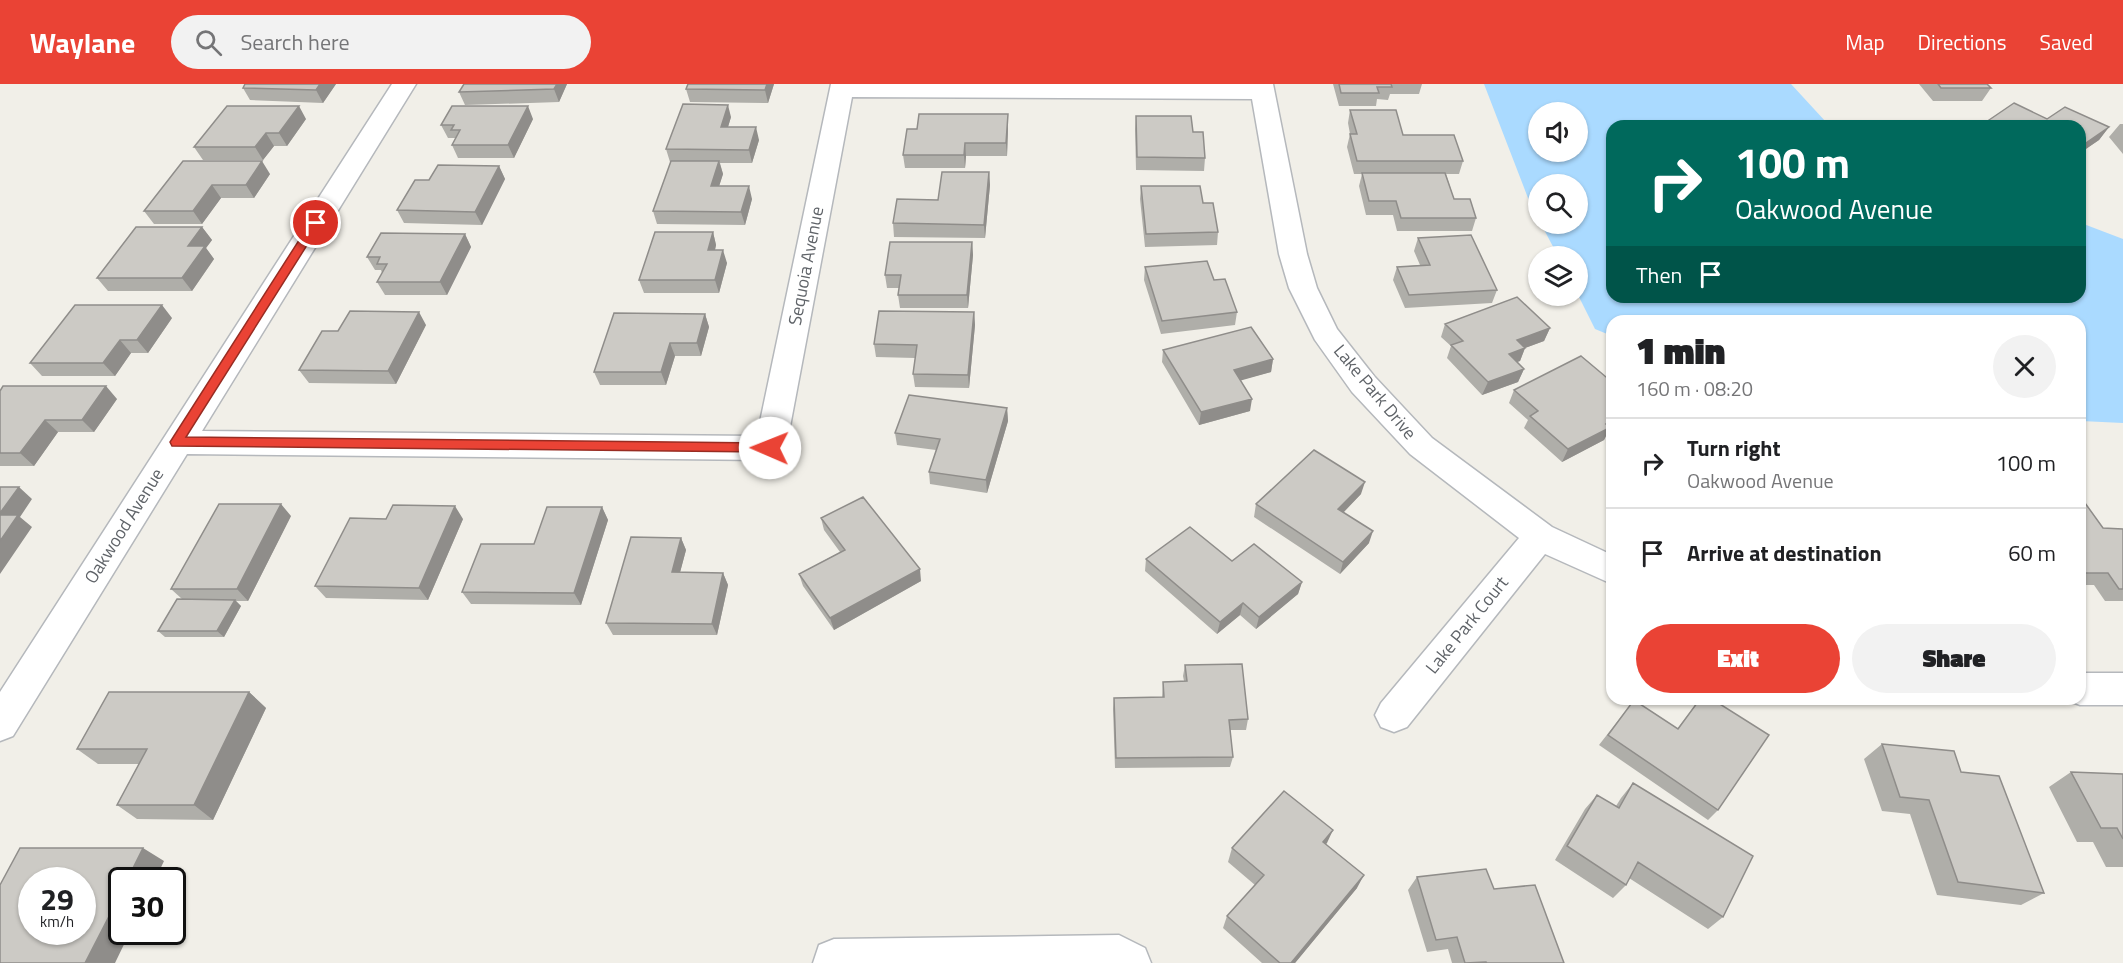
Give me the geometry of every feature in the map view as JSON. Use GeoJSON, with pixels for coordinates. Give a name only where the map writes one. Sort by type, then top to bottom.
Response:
{"type":"FeatureCollection","features":[{"type":"Feature","properties":{"kind":"street","name":"Oakwood Avenue"},"geometry":{"type":"LineString","coordinates":[[0,724],[404,84]]}},
{"type":"Feature","properties":{"kind":"street","name":"Sequoia Avenue"},"geometry":{"type":"LineString","coordinates":[[177,442],[770,448],[842,87]]}},
{"type":"Feature","properties":{"kind":"street"},"geometry":{"type":"LineString","coordinates":[[842,87],[1262,88]]}},
{"type":"Feature","properties":{"kind":"street","name":"Lake Park Drive"},"geometry":{"type":"LineString","coordinates":[[1262,88],[1293,254],[1303,288],[1325,333],[1363,384],[1421,446],[1540,536],[1606,567]]}},
{"type":"Feature","properties":{"kind":"street","name":"Lake Park Court"},"geometry":{"type":"LineString","coordinates":[[1394,714],[1540,536]]}},
{"type":"Feature","properties":{"kind":"street"},"geometry":{"type":"LineString","coordinates":[[2086,689],[2123,689]]}},
{"type":"Feature","properties":{"kind":"street"},"geometry":{"type":"LineString","coordinates":[[834,963],[834,960],[991,961],[1119,956],[1130,963]]}},
{"type":"Feature","properties":{"kind":"water"},"geometry":{"type":"Polygon","coordinates":[[[1484,84],[1791,84],[1824,120],[1606,120],[1606,303],[2086,303],[2086,225],[2123,239],[2123,423],[2086,421],[2086,315],[1606,315],[1606,334],[1595,329],[1584,306],[1588,306],[1588,246],[1553,246],[1546,234],[1588,234],[1588,174],[1528,174],[1528,198],[1484,84]]]}},
{"type":"Feature","properties":{"kind":"building"},"geometry":{"type":"Polygon","coordinates":[[[245,84],[320,84],[316,90],[243,88],[245,84]]]}},
{"type":"Feature","properties":{"kind":"building"},"geometry":{"type":"Polygon","coordinates":[[[464,84],[557,84],[554,89],[459,92],[464,84]]]}},
{"type":"Feature","properties":{"kind":"building"},"geometry":{"type":"Polygon","coordinates":[[[688,84],[767,84],[765,90],[686,89],[688,84]]]}},
{"type":"Feature","properties":{"kind":"building"},"geometry":{"type":"Polygon","coordinates":[[[1339,84],[1391,84],[1392,87],[1377,87],[1379,93],[1341,93],[1339,84]]]}},
{"type":"Feature","properties":{"kind":"building"},"geometry":{"type":"Polygon","coordinates":[[[1938,84],[1987,84],[1991,88],[1941,88],[1938,84]]]}},
{"type":"Feature","properties":{"kind":"building"},"geometry":{"type":"Polygon","coordinates":[[[2014,103],[2047,119],[2065,107],[2109,127],[2086,143],[2086,120],[1989,120],[2014,103]]]}},
{"type":"Feature","properties":{"kind":"building"},"geometry":{"type":"Polygon","coordinates":[[[683,104],[728,105],[721,127],[756,127],[749,150],[666,149],[683,104]]]}},
{"type":"Feature","properties":{"kind":"building"},"geometry":{"type":"Polygon","coordinates":[[[227,106],[299,106],[279,133],[266,133],[255,147],[194,147],[227,106]]]}},
{"type":"Feature","properties":{"kind":"building"},"geometry":{"type":"Polygon","coordinates":[[[452,106],[528,106],[508,145],[452,145],[460,130],[451,130],[454,125],[441,125],[452,106]]]}},
{"type":"Feature","properties":{"kind":"building"},"geometry":{"type":"Polygon","coordinates":[[[1350,110],[1396,110],[1403,135],[1454,135],[1463,161],[1357,161],[1350,134],[1357,134],[1350,110]]]}},
{"type":"Feature","properties":{"kind":"building"},"geometry":{"type":"Polygon","coordinates":[[[919,114],[1008,114],[1006,143],[965,143],[964,155],[903,155],[907,129],[917,129],[919,114]]]}},
{"type":"Feature","properties":{"kind":"building"},"geometry":{"type":"Polygon","coordinates":[[[1136,116],[1191,116],[1193,132],[1203,132],[1205,158],[1137,157],[1136,116]]]}},
{"type":"Feature","properties":{"kind":"building"},"geometry":{"type":"Polygon","coordinates":[[[183,161],[262,161],[246,185],[212,185],[193,211],[144,211],[183,161]]]}},
{"type":"Feature","properties":{"kind":"building"},"geometry":{"type":"Polygon","coordinates":[[[671,161],[719,161],[711,186],[749,186],[741,212],[653,211],[671,161]]]}},
{"type":"Feature","properties":{"kind":"building"},"geometry":{"type":"Polygon","coordinates":[[[438,165],[499,166],[475,212],[397,210],[415,180],[429,180],[438,165]]]}},
{"type":"Feature","properties":{"kind":"building"},"geometry":{"type":"Polygon","coordinates":[[[942,172],[989,172],[984,225],[893,223],[897,199],[938,200],[942,172]]]}},
{"type":"Feature","properties":{"kind":"building"},"geometry":{"type":"Polygon","coordinates":[[[1362,173],[1445,173],[1454,199],[1470,199],[1476,218],[1401,218],[1396,201],[1369,201],[1362,173]]]}},
{"type":"Feature","properties":{"kind":"building"},"geometry":{"type":"Polygon","coordinates":[[[1141,186],[1200,186],[1203,203],[1213,203],[1218,232],[1146,234],[1141,186]]]}},
{"type":"Feature","properties":{"kind":"building"},"geometry":{"type":"Polygon","coordinates":[[[136,227],[202,227],[188,246],[205,246],[182,278],[97,278],[136,227]]]}},
{"type":"Feature","properties":{"kind":"building"},"geometry":{"type":"Polygon","coordinates":[[[655,232],[713,232],[708,250],[723,250],[715,280],[639,280],[655,232]]]}},
{"type":"Feature","properties":{"kind":"building"},"geometry":{"type":"Polygon","coordinates":[[[381,233],[465,234],[440,282],[377,282],[387,264],[377,264],[380,257],[367,257],[381,233]]]}},
{"type":"Feature","properties":{"kind":"building"},"geometry":{"type":"Polygon","coordinates":[[[1471,235],[1497,290],[1409,295],[1397,267],[1430,265],[1418,238],[1471,235]]]}},
{"type":"Feature","properties":{"kind":"building"},"geometry":{"type":"Polygon","coordinates":[[[890,242],[972,242],[967,295],[898,295],[901,275],[885,275],[890,242]]]}},
{"type":"Feature","properties":{"kind":"building"},"geometry":{"type":"Polygon","coordinates":[[[1207,261],[1214,280],[1225,279],[1237,312],[1162,321],[1145,267],[1207,261]]]}},
{"type":"Feature","properties":{"kind":"building"},"geometry":{"type":"Polygon","coordinates":[[[1517,297],[1550,328],[1517,340],[1525,348],[1509,354],[1524,369],[1488,382],[1451,345],[1463,341],[1445,324],[1517,297]]]}},
{"type":"Feature","properties":{"kind":"building"},"geometry":{"type":"Polygon","coordinates":[[[75,305],[162,305],[137,340],[120,340],[103,363],[30,363],[75,305]]]}},
{"type":"Feature","properties":{"kind":"building"},"geometry":{"type":"Polygon","coordinates":[[[350,311],[419,312],[388,371],[299,370],[322,331],[338,331],[350,311]]]}},
{"type":"Feature","properties":{"kind":"building"},"geometry":{"type":"Polygon","coordinates":[[[879,311],[974,312],[968,375],[913,374],[917,345],[874,344],[879,311]]]}},
{"type":"Feature","properties":{"kind":"building"},"geometry":{"type":"Polygon","coordinates":[[[614,313],[705,314],[697,343],[670,343],[661,372],[594,372],[614,313]]]}},
{"type":"Feature","properties":{"kind":"building"},"geometry":{"type":"Polygon","coordinates":[[[1251,327],[1273,359],[1234,370],[1252,399],[1201,412],[1163,350],[1251,327]]]}},
{"type":"Feature","properties":{"kind":"building"},"geometry":{"type":"Polygon","coordinates":[[[1581,356],[1606,377],[1606,430],[1568,449],[1530,416],[1538,411],[1514,390],[1581,356]]]}},
{"type":"Feature","properties":{"kind":"building"},"geometry":{"type":"Polygon","coordinates":[[[3,386],[106,386],[82,420],[45,420],[20,453],[0,453],[0,391],[3,386]]]}},
{"type":"Feature","properties":{"kind":"building"},"geometry":{"type":"Polygon","coordinates":[[[909,395],[1007,408],[986,480],[929,472],[940,439],[895,433],[909,395]]]}},
{"type":"Feature","properties":{"kind":"building"},"geometry":{"type":"Polygon","coordinates":[[[1314,450],[1365,482],[1338,509],[1373,531],[1343,562],[1256,504],[1314,450]]]}},
{"type":"Feature","properties":{"kind":"building"},"geometry":{"type":"Polygon","coordinates":[[[0,487],[19,487],[0,513],[0,487]]]}},
{"type":"Feature","properties":{"kind":"building"},"geometry":{"type":"Polygon","coordinates":[[[863,497],[920,569],[830,618],[799,574],[845,550],[821,518],[863,497]]]}},
{"type":"Feature","properties":{"kind":"building"},"geometry":{"type":"Polygon","coordinates":[[[219,504],[281,504],[237,589],[171,589],[219,504]]]}},
{"type":"Feature","properties":{"kind":"building"},"geometry":{"type":"Polygon","coordinates":[[[2086,504],[2103,528],[2123,529],[2123,589],[2119,589],[2108,573],[2086,573],[2086,504]]]}},
{"type":"Feature","properties":{"kind":"building"},"geometry":{"type":"Polygon","coordinates":[[[393,505],[455,506],[419,588],[315,586],[350,518],[386,519],[393,505]]]}},
{"type":"Feature","properties":{"kind":"building"},"geometry":{"type":"Polygon","coordinates":[[[547,507],[602,507],[574,593],[462,592],[481,544],[534,544],[547,507]]]}},
{"type":"Feature","properties":{"kind":"building"},"geometry":{"type":"Polygon","coordinates":[[[0,515],[18,515],[0,541],[0,515]]]}},
{"type":"Feature","properties":{"kind":"building"},"geometry":{"type":"Polygon","coordinates":[[[1190,527],[1232,561],[1254,544],[1302,582],[1259,617],[1243,603],[1220,622],[1146,559],[1190,527]]]}},
{"type":"Feature","properties":{"kind":"building"},"geometry":{"type":"Polygon","coordinates":[[[631,537],[681,538],[672,572],[723,573],[712,624],[606,623],[631,537]]]}},
{"type":"Feature","properties":{"kind":"building"},"geometry":{"type":"Polygon","coordinates":[[[177,599],[235,600],[217,631],[158,631],[177,599]]]}},
{"type":"Feature","properties":{"kind":"building"},"geometry":{"type":"Polygon","coordinates":[[[1242,664],[1248,719],[1229,720],[1233,757],[1116,758],[1114,698],[1164,697],[1163,682],[1187,681],[1185,665],[1242,664]]]}},
{"type":"Feature","properties":{"kind":"building"},"geometry":{"type":"Polygon","coordinates":[[[109,692],[249,692],[194,805],[117,805],[147,749],[77,749],[109,692]]]}},
{"type":"Feature","properties":{"kind":"building"},"geometry":{"type":"Polygon","coordinates":[[[1630,705],[1642,705],[1678,729],[1696,705],[1722,705],[1769,735],[1718,810],[1608,735],[1630,705]]]}},
{"type":"Feature","properties":{"kind":"building"},"geometry":{"type":"Polygon","coordinates":[[[1882,744],[1954,751],[1961,772],[1999,776],[2044,893],[1958,882],[1929,800],[1900,797],[1882,744]]]}},
{"type":"Feature","properties":{"kind":"building"},"geometry":{"type":"Polygon","coordinates":[[[2071,772],[2123,774],[2123,839],[2117,828],[2101,828],[2071,772]]]}},
{"type":"Feature","properties":{"kind":"building"},"geometry":{"type":"Polygon","coordinates":[[[1633,783],[1753,856],[1723,917],[1638,862],[1626,885],[1567,846],[1597,795],[1619,808],[1633,783]]]}},
{"type":"Feature","properties":{"kind":"building"},"geometry":{"type":"Polygon","coordinates":[[[1284,791],[1333,830],[1323,842],[1364,875],[1291,963],[1280,963],[1227,916],[1264,875],[1232,848],[1284,791]]]}},
{"type":"Feature","properties":{"kind":"building"},"geometry":{"type":"Polygon","coordinates":[[[20,848],[143,848],[134,867],[108,867],[108,918],[96,942],[96,867],[18,867],[18,945],[94,945],[85,963],[0,963],[0,885],[20,848]]]}},
{"type":"Feature","properties":{"kind":"building"},"geometry":{"type":"Polygon","coordinates":[[[1486,869],[1494,889],[1535,885],[1564,963],[1465,963],[1457,937],[1436,940],[1417,877],[1486,869]]]}},
{"type":"Feature","properties":{"kind":"route"},"geometry":{"type":"LineString","coordinates":[[316,223],[177,442],[770,448]]}}]}
